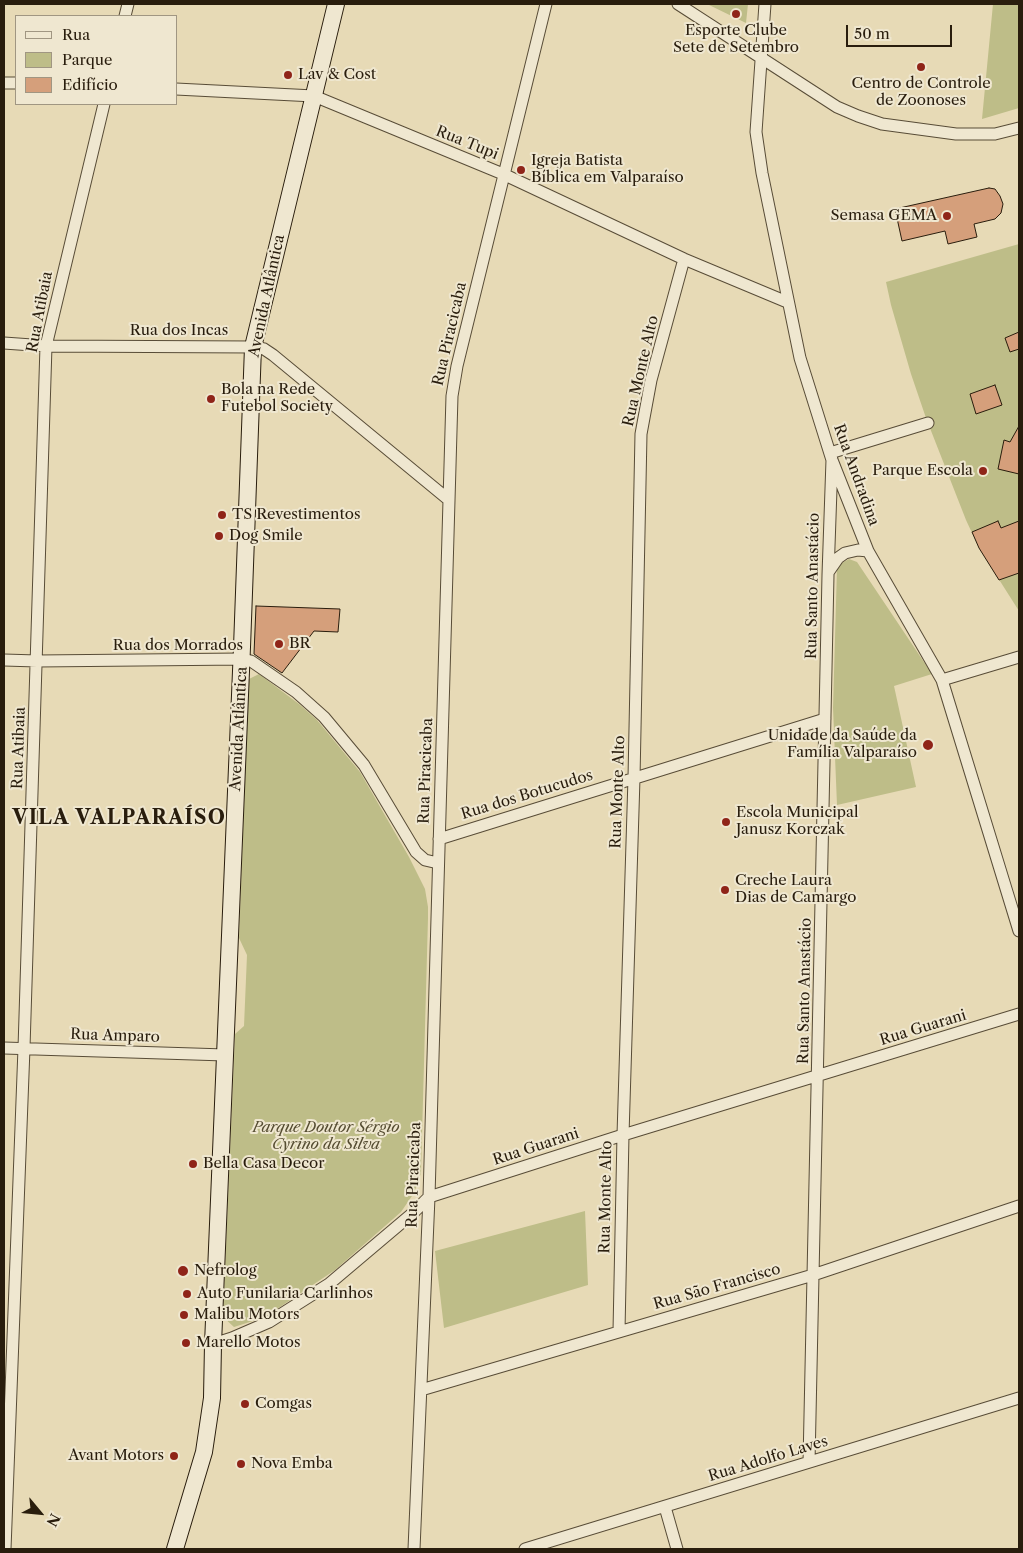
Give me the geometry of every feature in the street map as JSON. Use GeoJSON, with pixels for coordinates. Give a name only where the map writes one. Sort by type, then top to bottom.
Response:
{"type":"FeatureCollection","features":[{"type":"Feature","properties":{"kind":"main road","name":"Avenida Atlântica"},"geometry":{"type":"LineString","coordinates":[[175,1549],[204,1452],[212,1398],[253,347],[336,4]]}},
{"type":"Feature","properties":{"kind":"street","name":"Rua Piracicaba"},"geometry":{"type":"LineString","coordinates":[[414,1549],[429,1197],[453,382],[546,4]]}},
{"type":"Feature","properties":{"kind":"street"},"geometry":{"type":"LineString","coordinates":[[678,4],[837,107],[852,114],[882,124],[956,134],[995,134],[1019,128]]}},
{"type":"Feature","properties":{"kind":"street","name":"Rua Andradina"},"geometry":{"type":"LineString","coordinates":[[765,4],[756,132],[787,302],[800,358],[831,457],[868,551],[942,680],[1019,932]]}},
{"type":"Feature","properties":{"kind":"street","name":"Rua Tupi"},"geometry":{"type":"LineString","coordinates":[[178,89],[314,96],[503,174],[684,259],[787,302]]}},
{"type":"Feature","properties":{"kind":"street","name":"Rua Atibaia"},"geometry":{"type":"LineString","coordinates":[[5,1549],[24,1048],[46,346],[104,105]]}},
{"type":"Feature","properties":{"kind":"street","name":"Rua Monte Alto"},"geometry":{"type":"LineString","coordinates":[[619,1331],[622,1135],[634,778],[640,434],[651,380],[684,259]]}},
{"type":"Feature","properties":{"kind":"street","name":"Rua dos Incas"},"geometry":{"type":"LineString","coordinates":[[4,343],[46,346],[253,347],[264,349],[273,354],[449,500]]}},
{"type":"Feature","properties":{"kind":"street"},"geometry":{"type":"LineString","coordinates":[[831,457],[928,423]]}},
{"type":"Feature","properties":{"kind":"street","name":"Rua Santo Anastácio"},"geometry":{"type":"LineString","coordinates":[[809,1462],[831,457]]}},
{"type":"Feature","properties":{"kind":"street"},"geometry":{"type":"LineString","coordinates":[[828,575],[832,564],[845,553],[858,550],[868,551]]}},
{"type":"Feature","properties":{"kind":"street"},"geometry":{"type":"LineString","coordinates":[[942,680],[1019,657]]}},
{"type":"Feature","properties":{"kind":"street","name":"Rua dos Morrados"},"geometry":{"type":"LineString","coordinates":[[4,660],[242,659],[257,664],[316,709],[364,765],[416,852],[425,860],[438,863]]}},
{"type":"Feature","properties":{"kind":"street","name":"Rua dos Botucudos"},"geometry":{"type":"LineString","coordinates":[[439,839],[825,719]]}},
{"type":"Feature","properties":{"kind":"street","name":"Rua Guarani"},"geometry":{"type":"LineString","coordinates":[[213,1344],[268,1322],[329,1284],[413,1213],[429,1197],[622,1135],[1019,1014]]}},
{"type":"Feature","properties":{"kind":"street","name":"Rua Amparo"},"geometry":{"type":"LineString","coordinates":[[4,1048],[225,1055]]}},
{"type":"Feature","properties":{"kind":"street","name":"Rua São Francisco"},"geometry":{"type":"LineString","coordinates":[[421,1390],[813,1275],[1019,1206]]}},
{"type":"Feature","properties":{"kind":"street","name":"Rua Adolfo Laves"},"geometry":{"type":"LineString","coordinates":[[525,1549],[1019,1398]]}},
{"type":"Feature","properties":{"kind":"street"},"geometry":{"type":"LineString","coordinates":[[665,1507],[677,1549]]}},
{"type":"Feature","properties":{"kind":"green space","name":"Esporte Clube Sete de Setembro"},"geometry":{"type":"Polygon","coordinates":[[[707,4],[748,4],[746,23],[707,4]]]}},
{"type":"Feature","properties":{"kind":"green space"},"geometry":{"type":"Polygon","coordinates":[[[993,4],[1019,4],[1019,108],[982,119],[993,4]]]}},
{"type":"Feature","properties":{"kind":"green space","name":"Parque Escola"},"geometry":{"type":"Polygon","coordinates":[[[1019,244],[1019,611],[979,548],[966,520],[911,374],[886,282],[1019,244]]]}},
{"type":"Feature","properties":{"kind":"green space"},"geometry":{"type":"Polygon","coordinates":[[[849,559],[857,562],[932,674],[894,686],[916,787],[837,805],[833,708],[837,568],[849,559]]]}},
{"type":"Feature","properties":{"kind":"green space","name":"Parque Doutor Sérgio Cyrino da Silva"},"geometry":{"type":"Polygon","coordinates":[[[259,674],[317,720],[360,772],[409,857],[425,889],[428,918],[421,1173],[414,1193],[401,1212],[335,1270],[280,1307],[256,1320],[234,1327],[223,1317],[235,1034],[244,1026],[247,955],[239,938],[249,679],[259,674]]]}},
{"type":"Feature","properties":{"kind":"green space"},"geometry":{"type":"Polygon","coordinates":[[[585,1211],[588,1285],[444,1328],[435,1251],[585,1211]]]}},
{"type":"Feature","properties":{"kind":"building","name":"Semasa GEMA"},"geometry":{"type":"Polygon","coordinates":[[[989,188],[995,189],[1000,196],[1003,204],[1001,213],[995,219],[974,224],[977,237],[948,244],[945,231],[902,241],[895,209],[989,188]]]}},
{"type":"Feature","properties":{"kind":"building"},"geometry":{"type":"Polygon","coordinates":[[[1019,332],[1019,349],[1010,352],[1005,338],[1019,332]]]}},
{"type":"Feature","properties":{"kind":"building"},"geometry":{"type":"Polygon","coordinates":[[[995,385],[1002,405],[976,414],[970,394],[995,385]]]}},
{"type":"Feature","properties":{"kind":"building"},"geometry":{"type":"Polygon","coordinates":[[[1019,426],[1019,474],[998,469],[1004,440],[1010,442],[1019,426]]]}},
{"type":"Feature","properties":{"kind":"building"},"geometry":{"type":"Polygon","coordinates":[[[998,521],[1001,528],[1019,521],[1019,573],[999,580],[979,548],[972,532],[998,521]]]}},
{"type":"Feature","properties":{"kind":"building","name":"BR"},"geometry":{"type":"Polygon","coordinates":[[[256,606],[340,609],[338,632],[314,631],[282,673],[254,654],[256,606]]]}},
{"type":"Feature","properties":{"kind":"place","name":"Esporte Clube Sete de Setembro"},"geometry":{"type":"Point","coordinates":[736,14]}},
{"type":"Feature","properties":{"kind":"place","name":"Centro de Controle de Zoonoses"},"geometry":{"type":"Point","coordinates":[921,67]}},
{"type":"Feature","properties":{"kind":"place","name":"Lav & Cost"},"geometry":{"type":"Point","coordinates":[288,75]}},
{"type":"Feature","properties":{"kind":"place","name":"Igreja Batista Bíblica em Valparaíso"},"geometry":{"type":"Point","coordinates":[521,170]}},
{"type":"Feature","properties":{"kind":"place","name":"Semasa GEMA"},"geometry":{"type":"Point","coordinates":[947,216]}},
{"type":"Feature","properties":{"kind":"place","name":"Bola na Rede Futebol Society"},"geometry":{"type":"Point","coordinates":[211,399]}},
{"type":"Feature","properties":{"kind":"place","name":"Parque Escola"},"geometry":{"type":"Point","coordinates":[983,471]}},
{"type":"Feature","properties":{"kind":"place","name":"TS Revestimentos"},"geometry":{"type":"Point","coordinates":[222,515]}},
{"type":"Feature","properties":{"kind":"place","name":"Dog Smile"},"geometry":{"type":"Point","coordinates":[219,536]}},
{"type":"Feature","properties":{"kind":"place","name":"BR"},"geometry":{"type":"Point","coordinates":[279,644]}},
{"type":"Feature","properties":{"kind":"place","name":"Unidade da Saúde da Família Valparaíso"},"geometry":{"type":"Point","coordinates":[928,745]}},
{"type":"Feature","properties":{"kind":"place","name":"Escola Municipal Janusz Korczak"},"geometry":{"type":"Point","coordinates":[726,822]}},
{"type":"Feature","properties":{"kind":"place","name":"Creche Laura Dias de Camargo"},"geometry":{"type":"Point","coordinates":[725,890]}},
{"type":"Feature","properties":{"kind":"place","name":"Bella Casa Decor"},"geometry":{"type":"Point","coordinates":[193,1164]}},
{"type":"Feature","properties":{"kind":"place","name":"Nefrolog"},"geometry":{"type":"Point","coordinates":[183,1271]}},
{"type":"Feature","properties":{"kind":"place","name":"Auto Funilaria Carlinhos"},"geometry":{"type":"Point","coordinates":[187,1294]}},
{"type":"Feature","properties":{"kind":"place","name":"Malibu Motors"},"geometry":{"type":"Point","coordinates":[184,1315]}},
{"type":"Feature","properties":{"kind":"place","name":"Marello Motos"},"geometry":{"type":"Point","coordinates":[186,1343]}},
{"type":"Feature","properties":{"kind":"place","name":"Comgas"},"geometry":{"type":"Point","coordinates":[245,1404]}},
{"type":"Feature","properties":{"kind":"place","name":"Avant Motors"},"geometry":{"type":"Point","coordinates":[174,1456]}},
{"type":"Feature","properties":{"kind":"place","name":"Nova Emba"},"geometry":{"type":"Point","coordinates":[241,1464]}},
{"type":"Feature","properties":{"kind":"district","name":"VILA VALPARAÍSO"},"geometry":{"type":"Point","coordinates":[119,818]}}]}
